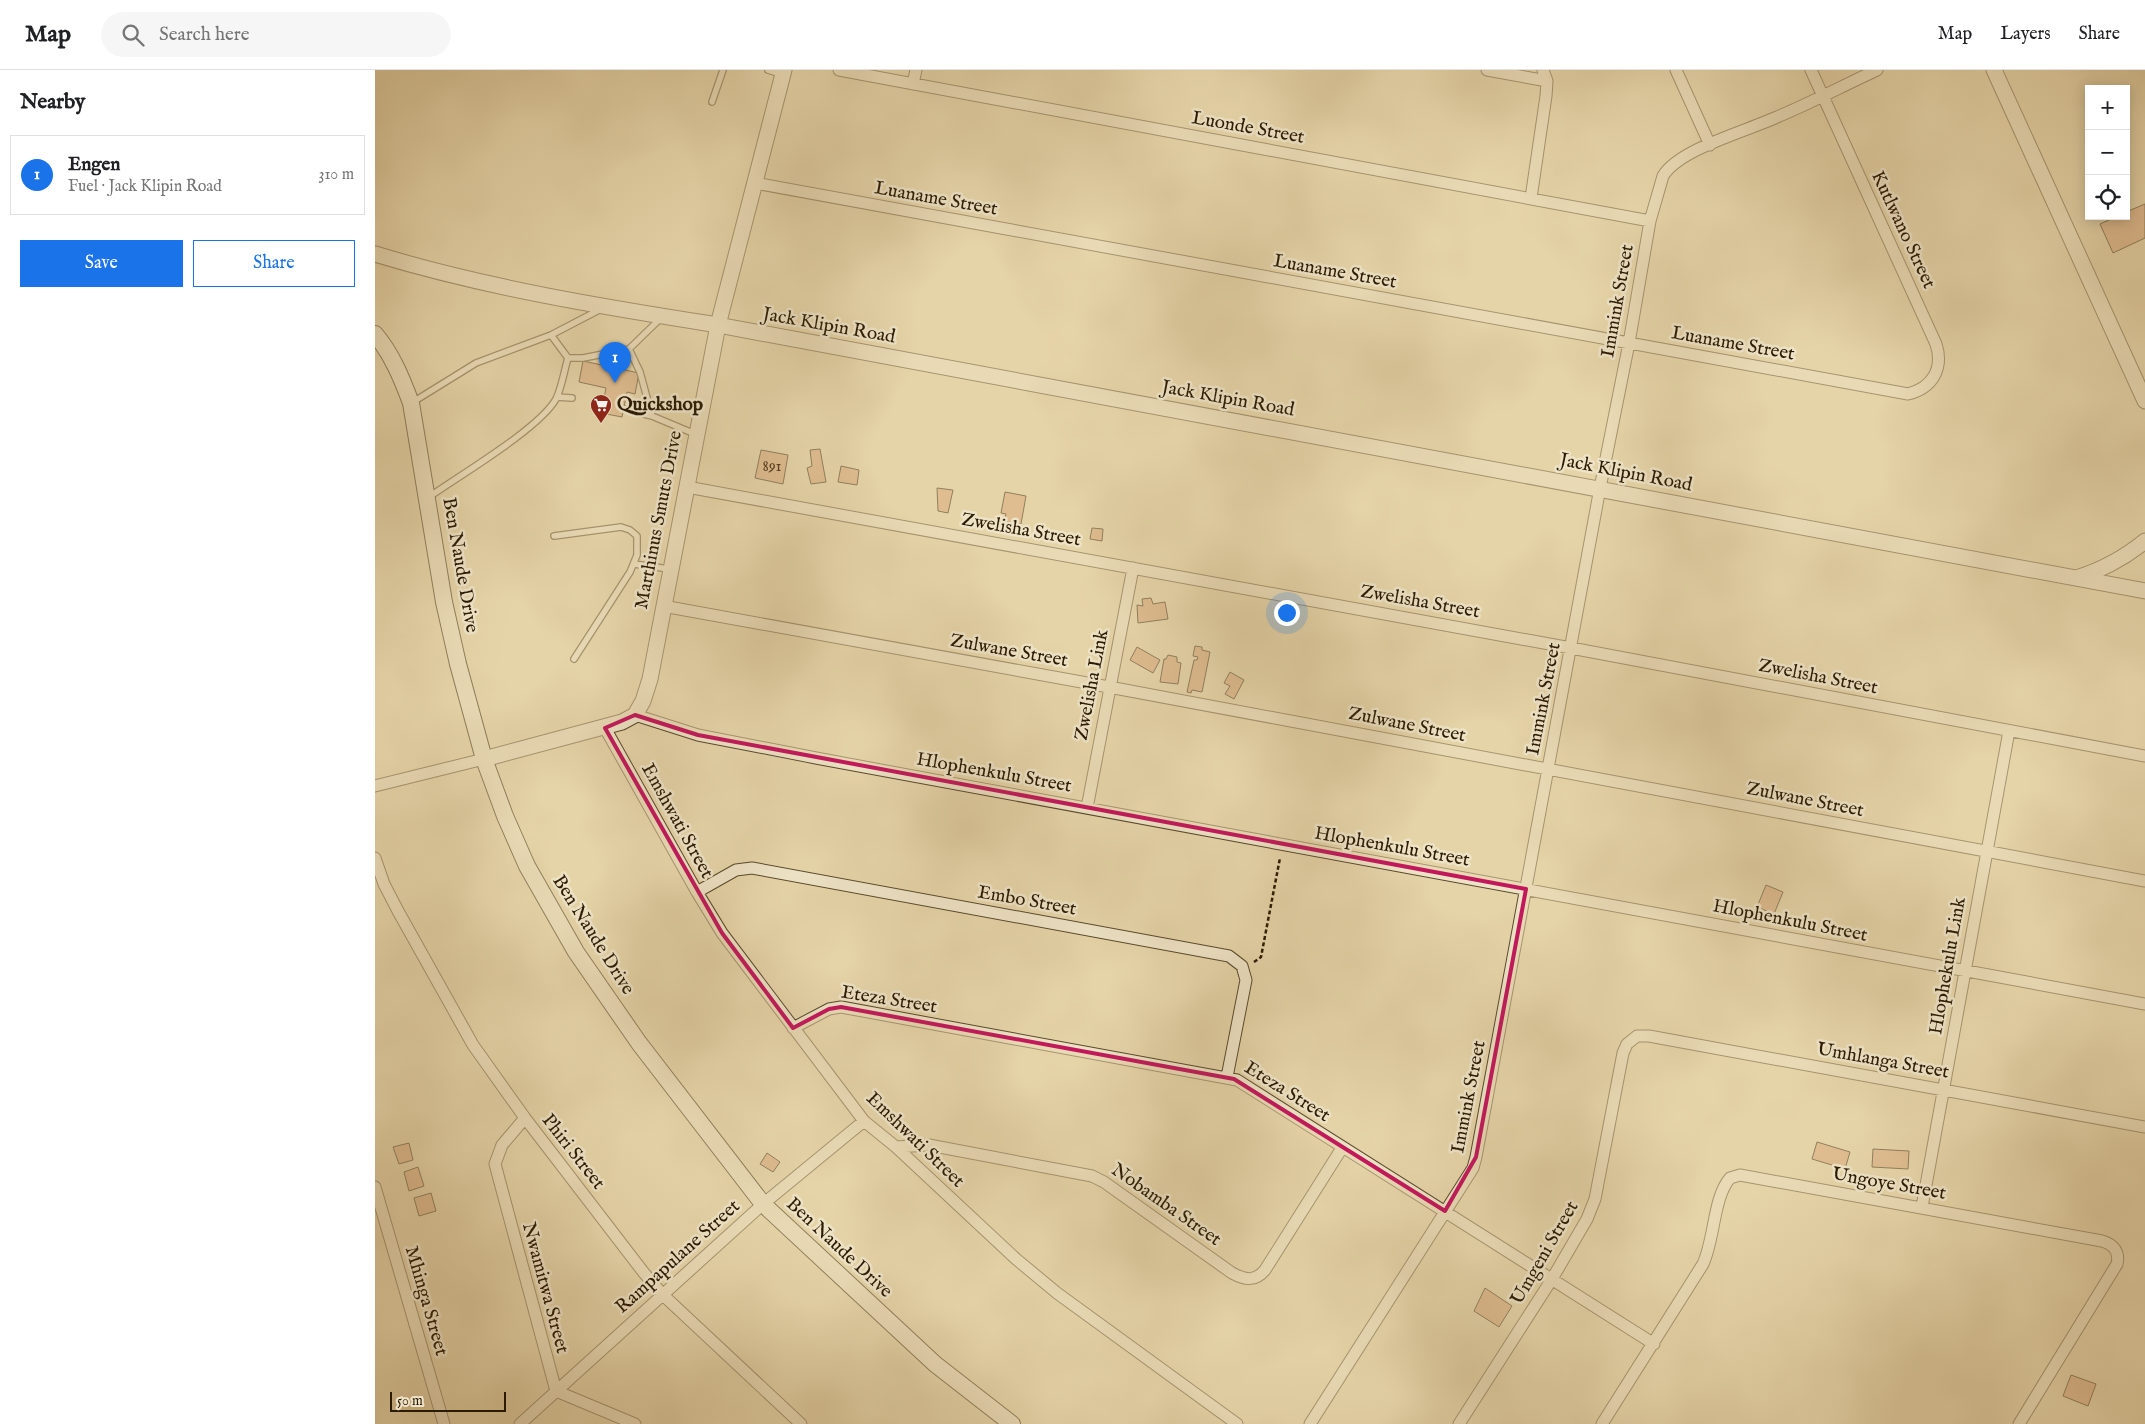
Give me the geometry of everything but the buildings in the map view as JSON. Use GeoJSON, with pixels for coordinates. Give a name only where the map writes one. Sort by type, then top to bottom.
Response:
{"type":"FeatureCollection","features":[{"type":"Feature","properties":{"kind":"main road","name":"Ben Naude Drive"},"geometry":{"type":"LineString","coordinates":[[375,334],[381,341],[401,378],[411,403],[444,602],[458,664],[484,760],[505,816],[527,866],[576,952],[639,1043],[763,1204],[935,1364],[1012,1424]]}},
{"type":"Feature","properties":{"kind":"street","name":"Luonde Street"},"geometry":{"type":"LineString","coordinates":[[839,70],[1649,221]]}},
{"type":"Feature","properties":{"kind":"street"},"geometry":{"type":"LineString","coordinates":[[913,84],[916,70]]}},
{"type":"Feature","properties":{"kind":"street"},"geometry":{"type":"LineString","coordinates":[[1487,70],[1547,82]]}},
{"type":"Feature","properties":{"kind":"street"},"geometry":{"type":"LineString","coordinates":[[1531,198],[1547,82],[1543,70]]}},
{"type":"Feature","properties":{"kind":"street"},"geometry":{"type":"LineString","coordinates":[[1676,70],[1710,145]]}},
{"type":"Feature","properties":{"kind":"street","name":"Kutlwano Street"},"geometry":{"type":"LineString","coordinates":[[1811,70],[1939,352],[1938,364],[1927,386],[1908,394]]}},
{"type":"Feature","properties":{"kind":"street","name":"Immink Street"},"geometry":{"type":"LineString","coordinates":[[1310,1424],[1473,1168],[1477,1157],[1600,488],[1629,343],[1649,221],[1661,181],[1667,170],[1680,159],[1778,117],[1877,70]]}},
{"type":"Feature","properties":{"kind":"street"},"geometry":{"type":"LineString","coordinates":[[1994,70],[2145,400]]}},
{"type":"Feature","properties":{"kind":"street","name":"Marthinus Smuts Drive"},"geometry":{"type":"LineString","coordinates":[[635,715],[643,701],[650,679],[718,325],[784,72]]}},
{"type":"Feature","properties":{"kind":"street","name":"Luaname Street"},"geometry":{"type":"LineString","coordinates":[[755,183],[1908,394]]}},
{"type":"Feature","properties":{"kind":"street","name":"Jack Klipin Road"},"geometry":{"type":"LineString","coordinates":[[375,254],[455,276],[605,307],[718,325],[2145,591]]}},
{"type":"Feature","properties":{"kind":"street","name":"Zwelisha Street"},"geometry":{"type":"LineString","coordinates":[[687,486],[1571,648],[2145,756]]}},
{"type":"Feature","properties":{"kind":"street"},"geometry":{"type":"LineString","coordinates":[[2074,579],[2105,569],[2145,541]]}},
{"type":"Feature","properties":{"kind":"street","name":"Zwelisha Link"},"geometry":{"type":"LineString","coordinates":[[1087,808],[1133,568]]}},
{"type":"Feature","properties":{"kind":"street","name":"Zulwane Street"},"geometry":{"type":"LineString","coordinates":[[663,606],[1109,687],[2145,881]]}},
{"type":"Feature","properties":{"kind":"street"},"geometry":{"type":"LineString","coordinates":[[375,786],[605,728],[623,722],[635,715]]}},
{"type":"Feature","properties":{"kind":"street","name":"Hlophenkulu Street"},"geometry":{"type":"LineString","coordinates":[[635,715],[698,735],[2145,1004]]}},
{"type":"Feature","properties":{"kind":"street","name":"Emshwati Street"},"geometry":{"type":"LineString","coordinates":[[605,728],[697,892],[723,934],[864,1121],[896,1147],[1016,1259],[1057,1293],[1237,1424]]}},
{"type":"Feature","properties":{"kind":"street","name":"Hlophekulu Link"},"geometry":{"type":"LineString","coordinates":[[1922,1207],[2009,731]]}},
{"type":"Feature","properties":{"kind":"street","name":"Phiri Street"},"geometry":{"type":"LineString","coordinates":[[375,858],[384,884],[397,911],[473,1045],[525,1118],[643,1272],[663,1295],[801,1424]]}},
{"type":"Feature","properties":{"kind":"street","name":"Embo Street"},"geometry":{"type":"LineString","coordinates":[[697,892],[736,870],[752,868],[1225,955],[1239,962],[1244,969]]}},
{"type":"Feature","properties":{"kind":"street"},"geometry":{"type":"LineString","coordinates":[[1227,1077],[1246,984],[1244,969]]}},
{"type":"Feature","properties":{"kind":"street","name":"Eteza Street"},"geometry":{"type":"LineString","coordinates":[[793,1028],[829,1009],[841,1007],[1227,1077],[1241,1082],[1342,1148],[1654,1344]]}},
{"type":"Feature","properties":{"kind":"street","name":"Umhlanga Street"},"geometry":{"type":"LineString","coordinates":[[1623,1053],[1632,1039],[1637,1036],[1649,1036],[2145,1127]]}},
{"type":"Feature","properties":{"kind":"street","name":"Umgeni Street"},"geometry":{"type":"LineString","coordinates":[[1459,1424],[1552,1279],[1593,1205],[1623,1053]]}},
{"type":"Feature","properties":{"kind":"street","name":"Nwamitwa Street"},"geometry":{"type":"LineString","coordinates":[[525,1118],[499,1150],[495,1164],[556,1391]]}},
{"type":"Feature","properties":{"kind":"street","name":"Rampapulane Street"},"geometry":{"type":"LineString","coordinates":[[519,1424],[763,1204],[864,1121]]}},
{"type":"Feature","properties":{"kind":"street","name":"Nobamba Street"},"geometry":{"type":"LineString","coordinates":[[896,1147],[929,1146],[1092,1176],[1232,1273],[1241,1278],[1249,1279],[1256,1278],[1265,1270],[1342,1148]]}},
{"type":"Feature","properties":{"kind":"street","name":"Ungoye Street"},"geometry":{"type":"LineString","coordinates":[[1602,1424],[1703,1264],[1709,1250],[1722,1192],[1727,1182],[1735,1176],[1746,1175],[2102,1241],[2112,1246],[2117,1252],[2117,1264],[2019,1424]]}},
{"type":"Feature","properties":{"kind":"street","name":"Mhinga Street"},"geometry":{"type":"LineString","coordinates":[[375,1187],[444,1424]]}},
{"type":"Feature","properties":{"kind":"street"},"geometry":{"type":"LineString","coordinates":[[556,1391],[635,1424]]}},
{"type":"Feature","properties":{"kind":"lane"},"geometry":{"type":"LineString","coordinates":[[713,102],[723,70]]}},
{"type":"Feature","properties":{"kind":"lane"},"geometry":{"type":"LineString","coordinates":[[768,70],[784,72]]}},
{"type":"Feature","properties":{"kind":"lane"},"geometry":{"type":"LineString","coordinates":[[411,403],[476,363],[551,335],[605,307]]}},
{"type":"Feature","properties":{"kind":"lane"},"geometry":{"type":"LineString","coordinates":[[568,358],[583,358],[629,349],[662,317]]}},
{"type":"Feature","properties":{"kind":"lane"},"geometry":{"type":"LineString","coordinates":[[551,335],[568,358]]}},
{"type":"Feature","properties":{"kind":"lane"},"geometry":{"type":"LineString","coordinates":[[629,349],[640,372],[652,416]]}},
{"type":"Feature","properties":{"kind":"lane"},"geometry":{"type":"LineString","coordinates":[[428,498],[539,420],[557,397],[568,358]]}},
{"type":"Feature","properties":{"kind":"lane"},"geometry":{"type":"LineString","coordinates":[[557,397],[572,398]]}},
{"type":"Feature","properties":{"kind":"lane"},"geometry":{"type":"LineString","coordinates":[[624,409],[652,416],[697,435]]}},
{"type":"Feature","properties":{"kind":"lane"},"geometry":{"type":"LineString","coordinates":[[554,536],[621,527],[630,530],[637,536],[637,555],[634,564],[574,659]]}},
{"type":"Feature","properties":{"kind":"lane"},"geometry":{"type":"LineString","coordinates":[[634,564],[672,569]]}},
{"type":"Feature","properties":{"kind":"path"},"geometry":{"type":"LineString","coordinates":[[1244,969],[1261,958],[1283,844]]}},
{"type":"Feature","properties":{"kind":"highlighted area"},"geometry":{"type":"Polygon","coordinates":[[[635,715],[698,735],[1526,889],[1476,1157],[1445,1211],[1234,1079],[841,1007],[829,1009],[793,1028],[722,933],[605,728],[635,715]]]}},
{"type":"Feature","properties":{"kind":"place","name":"Engen"},"geometry":{"type":"Point","coordinates":[615,383]}},
{"type":"Feature","properties":{"kind":"place","name":"Quickshop"},"geometry":{"type":"Point","coordinates":[601,424]}}]}
